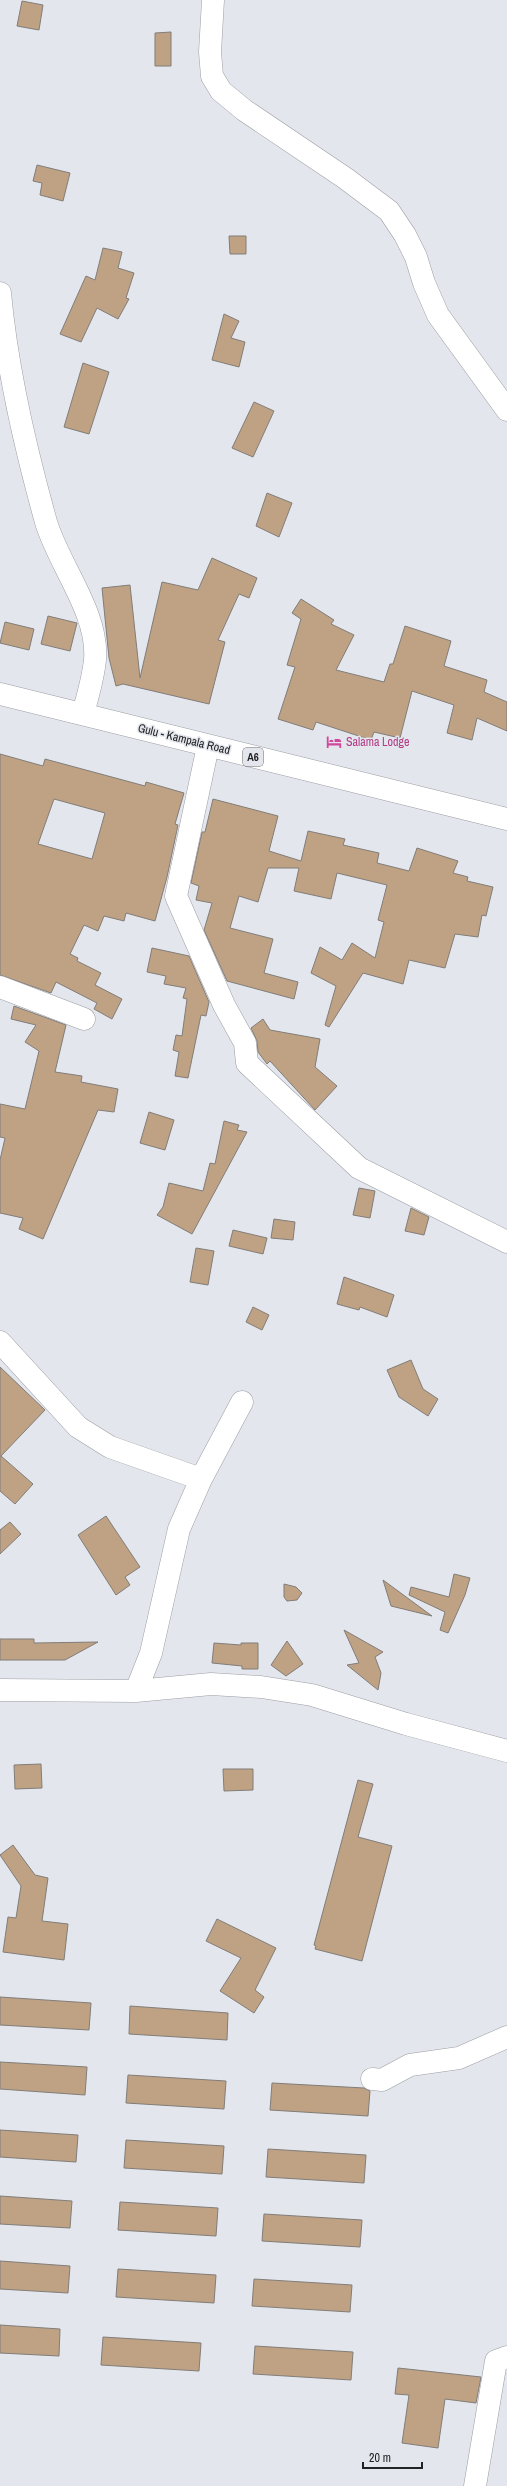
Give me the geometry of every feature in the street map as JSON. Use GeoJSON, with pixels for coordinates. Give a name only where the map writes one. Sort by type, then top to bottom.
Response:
{"type":"FeatureCollection","features":[{"type":"Feature","properties":{"kind":"street"},"geometry":{"type":"LineString","coordinates":[[214,0],[210,52],[212,76],[221,91],[244,110],[345,178],[389,211],[416,257],[424,284],[438,315],[507,410]]}},
{"type":"Feature","properties":{"kind":"street"},"geometry":{"type":"LineString","coordinates":[[0,293],[4,338],[15,392],[46,522],[59,557],[90,618],[94,640],[95,659],[83,713]]}},
{"type":"Feature","properties":{"kind":"street","name":"Gulu - Kampala Road"},"geometry":{"type":"LineString","coordinates":[[0,694],[83,713],[208,746],[507,819]]}},
{"type":"Feature","properties":{"kind":"street"},"geometry":{"type":"LineString","coordinates":[[208,746],[176,896],[224,1005],[245,1043],[247,1063],[360,1168],[507,1242]]}},
{"type":"Feature","properties":{"kind":"street"},"geometry":{"type":"LineString","coordinates":[[0,987],[84,1019]]}},
{"type":"Feature","properties":{"kind":"street"},"geometry":{"type":"LineString","coordinates":[[0,1342],[78,1427],[110,1447],[201,1479]]}},
{"type":"Feature","properties":{"kind":"street"},"geometry":{"type":"LineString","coordinates":[[136,1691],[152,1646],[179,1529],[201,1479],[242,1402]]}},
{"type":"Feature","properties":{"kind":"street"},"geometry":{"type":"LineString","coordinates":[[0,1690],[136,1691],[211,1684],[262,1687],[305,1694],[507,1751]]}},
{"type":"Feature","properties":{"kind":"street"},"geometry":{"type":"LineString","coordinates":[[372,2079],[382,2080],[410,2065],[459,2058],[507,2037]]}},
{"type":"Feature","properties":{"kind":"street"},"geometry":{"type":"LineString","coordinates":[[475,2486],[496,2361],[507,2357]]}},
{"type":"Feature","properties":{"kind":"building"},"geometry":{"type":"Polygon","coordinates":[[[22,1],[43,5],[39,30],[17,26],[22,1]]]}},
{"type":"Feature","properties":{"kind":"building"},"geometry":{"type":"Polygon","coordinates":[[[171,32],[171,66],[155,66],[155,33],[171,32]]]}},
{"type":"Feature","properties":{"kind":"building"},"geometry":{"type":"Polygon","coordinates":[[[37,165],[70,173],[63,201],[40,195],[42,183],[33,181],[37,165]]]}},
{"type":"Feature","properties":{"kind":"building"},"geometry":{"type":"Polygon","coordinates":[[[229,236],[246,236],[246,254],[230,254],[229,236]]]}},
{"type":"Feature","properties":{"kind":"building"},"geometry":{"type":"Polygon","coordinates":[[[103,248],[122,252],[118,268],[134,273],[126,298],[129,299],[118,319],[97,308],[81,342],[60,334],[86,276],[95,280],[103,248]]]}},
{"type":"Feature","properties":{"kind":"building"},"geometry":{"type":"Polygon","coordinates":[[[224,314],[239,321],[231,338],[245,342],[239,367],[212,360],[224,314]]]}},
{"type":"Feature","properties":{"kind":"building"},"geometry":{"type":"Polygon","coordinates":[[[83,363],[109,372],[89,434],[64,427],[83,363]]]}},
{"type":"Feature","properties":{"kind":"building"},"geometry":{"type":"Polygon","coordinates":[[[254,402],[274,411],[253,457],[232,448],[254,402]]]}},
{"type":"Feature","properties":{"kind":"building"},"geometry":{"type":"Polygon","coordinates":[[[267,493],[292,503],[279,537],[256,526],[267,493]]]}},
{"type":"Feature","properties":{"kind":"building"},"geometry":{"type":"Polygon","coordinates":[[[212,558],[257,578],[249,598],[239,594],[218,640],[225,642],[209,704],[123,684],[116,686],[109,658],[102,588],[130,585],[140,678],[162,582],[198,590],[212,558]]]}},
{"type":"Feature","properties":{"kind":"building"},"geometry":{"type":"Polygon","coordinates":[[[301,599],[334,620],[331,624],[354,635],[336,670],[384,682],[390,664],[393,664],[405,626],[451,641],[444,666],[487,680],[484,692],[507,702],[507,731],[477,718],[472,740],[447,733],[454,705],[412,691],[400,738],[374,732],[371,740],[316,722],[313,730],[278,719],[295,667],[287,665],[301,619],[292,613],[301,599]]]}},
{"type":"Feature","properties":{"kind":"building"},"geometry":{"type":"Polygon","coordinates":[[[48,616],[77,623],[70,651],[41,644],[48,616]]]}},
{"type":"Feature","properties":{"kind":"building"},"geometry":{"type":"Polygon","coordinates":[[[5,622],[34,629],[29,650],[0,643],[5,622]]]}},
{"type":"Feature","properties":{"kind":"building"},"geometry":{"type":"Polygon","coordinates":[[[0,754],[43,766],[45,759],[145,786],[146,782],[184,793],[175,824],[178,825],[167,877],[155,921],[126,913],[124,921],[104,916],[98,931],[84,925],[70,954],[78,958],[77,961],[101,973],[95,985],[122,999],[112,1019],[94,1009],[97,1003],[56,982],[51,993],[0,975],[0,754]],[[54,799],[38,844],[92,859],[105,813],[54,799]]]}},
{"type":"Feature","properties":{"kind":"building"},"geometry":{"type":"Polygon","coordinates":[[[213,799],[278,816],[269,851],[301,861],[308,831],[345,839],[343,845],[379,853],[377,863],[409,871],[417,848],[458,861],[453,873],[468,877],[467,881],[493,887],[486,916],[482,915],[478,937],[455,934],[445,968],[409,960],[403,984],[363,973],[329,1027],[325,1025],[336,986],[311,973],[320,947],[342,960],[352,943],[375,958],[384,922],[378,920],[387,885],[337,873],[331,899],[294,891],[299,868],[268,868],[258,902],[239,896],[230,928],[273,939],[264,973],[298,982],[294,999],[227,981],[204,930],[212,903],[196,900],[199,886],[191,883],[202,832],[205,832],[213,799]]]}},
{"type":"Feature","properties":{"kind":"building"},"geometry":{"type":"Polygon","coordinates":[[[152,948],[189,956],[209,1002],[206,1016],[201,1015],[188,1078],[175,1076],[179,1052],[173,1050],[176,1035],[182,1036],[187,999],[183,998],[186,988],[164,984],[166,976],[147,972],[152,948]]]}},
{"type":"Feature","properties":{"kind":"building"},"geometry":{"type":"Polygon","coordinates":[[[14,1006],[66,1025],[55,1072],[82,1076],[81,1082],[118,1089],[114,1112],[98,1110],[43,1239],[19,1229],[23,1218],[0,1213],[0,1160],[5,1138],[0,1137],[0,1104],[25,1109],[39,1051],[25,1042],[36,1025],[11,1019],[14,1006]]]}},
{"type":"Feature","properties":{"kind":"building"},"geometry":{"type":"Polygon","coordinates":[[[263,1019],[270,1030],[320,1039],[315,1067],[337,1086],[315,1110],[270,1061],[267,1064],[258,1052],[257,1041],[251,1028],[263,1019]]]}},
{"type":"Feature","properties":{"kind":"building"},"geometry":{"type":"Polygon","coordinates":[[[149,1112],[174,1120],[165,1150],[140,1143],[149,1112]]]}},
{"type":"Feature","properties":{"kind":"building"},"geometry":{"type":"Polygon","coordinates":[[[224,1121],[239,1125],[237,1130],[247,1132],[192,1234],[157,1215],[163,1207],[169,1183],[203,1191],[210,1163],[215,1164],[224,1121]]]}},
{"type":"Feature","properties":{"kind":"building"},"geometry":{"type":"Polygon","coordinates":[[[359,1188],[375,1191],[370,1218],[353,1215],[359,1188]]]}},
{"type":"Feature","properties":{"kind":"building"},"geometry":{"type":"Polygon","coordinates":[[[411,1208],[429,1217],[424,1235],[405,1231],[411,1208]]]}},
{"type":"Feature","properties":{"kind":"building"},"geometry":{"type":"Polygon","coordinates":[[[274,1219],[295,1222],[293,1240],[271,1238],[274,1219]]]}},
{"type":"Feature","properties":{"kind":"building"},"geometry":{"type":"Polygon","coordinates":[[[233,1230],[267,1238],[263,1254],[229,1246],[233,1230]]]}},
{"type":"Feature","properties":{"kind":"building"},"geometry":{"type":"Polygon","coordinates":[[[196,1248],[214,1251],[208,1285],[190,1282],[196,1248]]]}},
{"type":"Feature","properties":{"kind":"building"},"geometry":{"type":"Polygon","coordinates":[[[344,1277],[394,1295],[387,1317],[360,1307],[359,1310],[337,1304],[344,1277]]]}},
{"type":"Feature","properties":{"kind":"building"},"geometry":{"type":"Polygon","coordinates":[[[253,1307],[269,1315],[262,1330],[246,1322],[253,1307]]]}},
{"type":"Feature","properties":{"kind":"building"},"geometry":{"type":"Polygon","coordinates":[[[411,1360],[423,1389],[438,1399],[428,1416],[399,1397],[387,1370],[411,1360]]]}},
{"type":"Feature","properties":{"kind":"building"},"geometry":{"type":"Polygon","coordinates":[[[0,1367],[45,1410],[1,1456],[33,1484],[15,1504],[0,1491],[0,1367]]]}},
{"type":"Feature","properties":{"kind":"building"},"geometry":{"type":"Polygon","coordinates":[[[106,1516],[140,1567],[125,1577],[130,1585],[116,1595],[78,1535],[106,1516]]]}},
{"type":"Feature","properties":{"kind":"building"},"geometry":{"type":"Polygon","coordinates":[[[10,1522],[21,1534],[0,1554],[0,1530],[10,1522]]]}},
{"type":"Feature","properties":{"kind":"building"},"geometry":{"type":"Polygon","coordinates":[[[454,1574],[470,1578],[465,1595],[448,1633],[440,1630],[445,1612],[409,1595],[411,1587],[449,1597],[454,1574]]]}},
{"type":"Feature","properties":{"kind":"building"},"geometry":{"type":"Polygon","coordinates":[[[383,1580],[432,1616],[391,1606],[383,1580]]]}},
{"type":"Feature","properties":{"kind":"building"},"geometry":{"type":"Polygon","coordinates":[[[284,1584],[296,1587],[302,1593],[297,1600],[287,1601],[284,1597],[284,1584]]]}},
{"type":"Feature","properties":{"kind":"building"},"geometry":{"type":"Polygon","coordinates":[[[344,1630],[383,1652],[375,1657],[381,1673],[378,1690],[347,1665],[359,1663],[344,1630]]]}},
{"type":"Feature","properties":{"kind":"building"},"geometry":{"type":"Polygon","coordinates":[[[0,1639],[34,1639],[34,1643],[98,1642],[65,1660],[0,1660],[0,1639]]]}},
{"type":"Feature","properties":{"kind":"building"},"geometry":{"type":"Polygon","coordinates":[[[287,1641],[303,1664],[286,1676],[271,1665],[287,1641]]]}},
{"type":"Feature","properties":{"kind":"building"},"geometry":{"type":"Polygon","coordinates":[[[214,1643],[241,1645],[241,1643],[258,1643],[258,1669],[242,1669],[242,1666],[212,1663],[214,1643]]]}},
{"type":"Feature","properties":{"kind":"building"},"geometry":{"type":"Polygon","coordinates":[[[41,1764],[42,1788],[15,1789],[14,1765],[41,1764]]]}},
{"type":"Feature","properties":{"kind":"building"},"geometry":{"type":"Polygon","coordinates":[[[223,1769],[253,1769],[253,1790],[224,1791],[223,1769]]]}},
{"type":"Feature","properties":{"kind":"building"},"geometry":{"type":"Polygon","coordinates":[[[358,1780],[373,1784],[358,1837],[392,1846],[362,1961],[315,1949],[316,1946],[314,1945],[358,1780]]]}},
{"type":"Feature","properties":{"kind":"building"},"geometry":{"type":"Polygon","coordinates":[[[13,1845],[35,1875],[48,1878],[42,1921],[68,1924],[64,1960],[3,1952],[8,1917],[16,1918],[21,1886],[0,1855],[13,1845]]]}},
{"type":"Feature","properties":{"kind":"building"},"geometry":{"type":"Polygon","coordinates":[[[217,1919],[276,1948],[255,1990],[264,1997],[254,2013],[220,1991],[241,1958],[206,1941],[217,1919]]]}},
{"type":"Feature","properties":{"kind":"building"},"geometry":{"type":"Polygon","coordinates":[[[0,1997],[91,2003],[89,2030],[0,2025],[0,1997]]]}},
{"type":"Feature","properties":{"kind":"building"},"geometry":{"type":"Polygon","coordinates":[[[130,2006],[228,2013],[227,2040],[129,2034],[130,2006]]]}},
{"type":"Feature","properties":{"kind":"building"},"geometry":{"type":"Polygon","coordinates":[[[0,2062],[87,2067],[85,2095],[0,2089],[0,2062]]]}},
{"type":"Feature","properties":{"kind":"building"},"geometry":{"type":"Polygon","coordinates":[[[128,2075],[226,2081],[224,2109],[126,2103],[128,2075]]]}},
{"type":"Feature","properties":{"kind":"building"},"geometry":{"type":"Polygon","coordinates":[[[272,2083],[364,2088],[370,2091],[368,2116],[270,2110],[272,2083]]]}},
{"type":"Feature","properties":{"kind":"building"},"geometry":{"type":"Polygon","coordinates":[[[0,2130],[78,2135],[76,2162],[0,2157],[0,2130]]]}},
{"type":"Feature","properties":{"kind":"building"},"geometry":{"type":"Polygon","coordinates":[[[126,2140],[224,2146],[222,2174],[124,2168],[126,2140]]]}},
{"type":"Feature","properties":{"kind":"building"},"geometry":{"type":"Polygon","coordinates":[[[268,2149],[366,2155],[364,2183],[266,2177],[268,2149]]]}},
{"type":"Feature","properties":{"kind":"building"},"geometry":{"type":"Polygon","coordinates":[[[0,2196],[72,2201],[70,2228],[0,2224],[0,2196]]]}},
{"type":"Feature","properties":{"kind":"building"},"geometry":{"type":"Polygon","coordinates":[[[120,2202],[218,2208],[216,2236],[118,2230],[120,2202]]]}},
{"type":"Feature","properties":{"kind":"building"},"geometry":{"type":"Polygon","coordinates":[[[264,2214],[362,2220],[360,2247],[262,2241],[264,2214]]]}},
{"type":"Feature","properties":{"kind":"building"},"geometry":{"type":"Polygon","coordinates":[[[0,2261],[70,2266],[68,2293],[0,2289],[0,2261]]]}},
{"type":"Feature","properties":{"kind":"building"},"geometry":{"type":"Polygon","coordinates":[[[118,2269],[216,2275],[214,2303],[116,2297],[118,2269]]]}},
{"type":"Feature","properties":{"kind":"building"},"geometry":{"type":"Polygon","coordinates":[[[254,2279],[352,2285],[350,2312],[252,2306],[254,2279]]]}},
{"type":"Feature","properties":{"kind":"building"},"geometry":{"type":"Polygon","coordinates":[[[0,2325],[60,2329],[59,2356],[0,2353],[0,2325]]]}},
{"type":"Feature","properties":{"kind":"building"},"geometry":{"type":"Polygon","coordinates":[[[103,2337],[201,2343],[199,2371],[101,2365],[103,2337]]]}},
{"type":"Feature","properties":{"kind":"building"},"geometry":{"type":"Polygon","coordinates":[[[255,2346],[353,2352],[351,2380],[253,2374],[255,2346]]]}},
{"type":"Feature","properties":{"kind":"building"},"geometry":{"type":"Polygon","coordinates":[[[398,2368],[481,2377],[476,2403],[445,2399],[438,2448],[402,2443],[409,2395],[395,2394],[398,2368]]]}},
{"type":"Feature","properties":{"kind":"place","name":"Salama Lodge"},"geometry":{"type":"Point","coordinates":[334,742]}}]}
